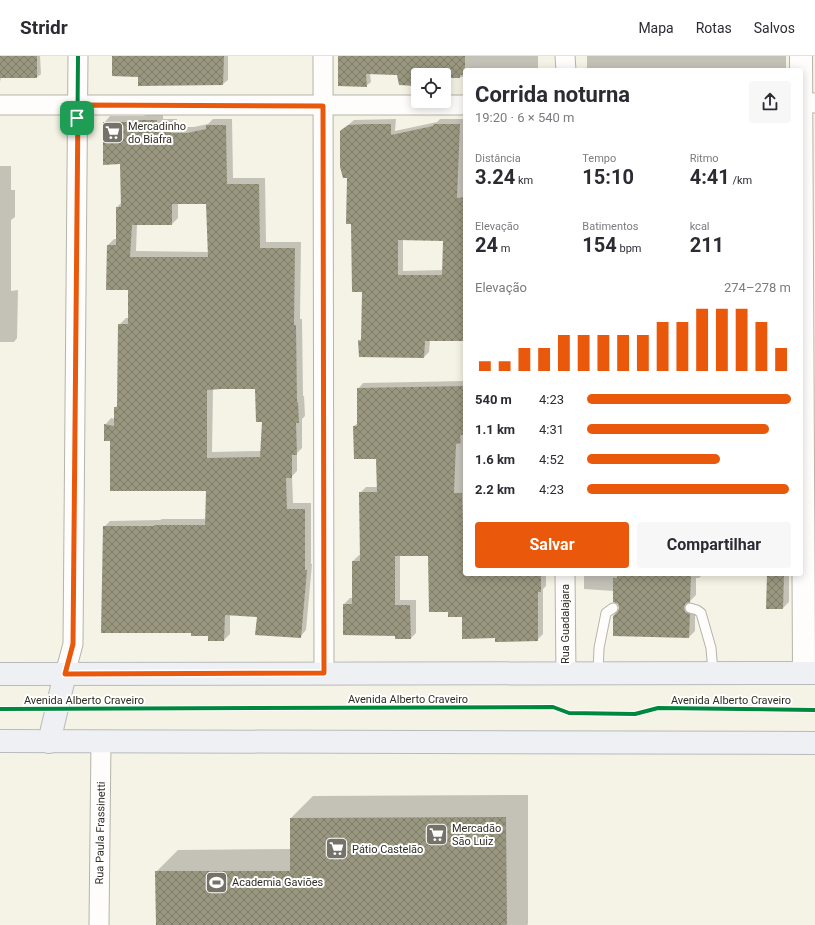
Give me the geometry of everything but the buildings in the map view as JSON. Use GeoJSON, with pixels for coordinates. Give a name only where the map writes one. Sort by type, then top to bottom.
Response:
{"type":"FeatureCollection","features":[{"type":"Feature","properties":{"kind":"main road"},"geometry":{"type":"LineString","coordinates":[[0,674],[809,673]]}},
{"type":"Feature","properties":{"kind":"main road"},"geometry":{"type":"LineString","coordinates":[[49,742],[65,674]]}},
{"type":"Feature","properties":{"kind":"main road"},"geometry":{"type":"LineString","coordinates":[[0,741],[815,743]]}},
{"type":"Feature","properties":{"kind":"street"},"geometry":{"type":"LineString","coordinates":[[65,674],[73,644],[78,56]]}},
{"type":"Feature","properties":{"kind":"street"},"geometry":{"type":"LineString","coordinates":[[323,56],[324,673]]}},
{"type":"Feature","properties":{"kind":"street"},"geometry":{"type":"LineString","coordinates":[[565,56],[566,68]]}},
{"type":"Feature","properties":{"kind":"street"},"geometry":{"type":"LineString","coordinates":[[801,56],[801,68]]}},
{"type":"Feature","properties":{"kind":"street"},"geometry":{"type":"LineString","coordinates":[[803,102],[815,103]]}},
{"type":"Feature","properties":{"kind":"street"},"geometry":{"type":"LineString","coordinates":[[0,105],[463,105]]}},
{"type":"Feature","properties":{"kind":"street"},"geometry":{"type":"LineString","coordinates":[[803,245],[809,673]]}},
{"type":"Feature","properties":{"kind":"street","name":"Rua Guadalajara"},"geometry":{"type":"LineString","coordinates":[[565,576],[566,674]]}},
{"type":"Feature","properties":{"kind":"street","name":"Rua Paula Frassinetti"},"geometry":{"type":"LineString","coordinates":[[99,925],[101,742]]}},
{"type":"Feature","properties":{"kind":"lane"},"geometry":{"type":"LineString","coordinates":[[598,674],[599,648],[606,613],[613,608]]}},
{"type":"Feature","properties":{"kind":"lane"},"geometry":{"type":"LineString","coordinates":[[690,608],[701,613],[711,648],[713,672]]}},
{"type":"Feature","properties":{"kind":"cycle path"},"geometry":{"type":"LineString","coordinates":[[65,674],[73,644],[78,56]]}},
{"type":"Feature","properties":{"kind":"cycle path","name":"Avenida Alberto Craveiro"},"geometry":{"type":"LineString","coordinates":[[0,709],[553,707],[569,713],[635,714],[658,708],[815,710]]}},
{"type":"Feature","properties":{"kind":"place","name":"Mercadinho do Biafra"},"geometry":{"type":"Point","coordinates":[113,132]}},
{"type":"Feature","properties":{"kind":"place","name":"Mercadão São Luiz"},"geometry":{"type":"Point","coordinates":[436,834]}},
{"type":"Feature","properties":{"kind":"place","name":"Pátio Castelão"},"geometry":{"type":"Point","coordinates":[337,849]}},
{"type":"Feature","properties":{"kind":"place","name":"Academia Gaviões"},"geometry":{"type":"Point","coordinates":[216,882]}},
{"type":"Feature","properties":{"kind":"route"},"geometry":{"type":"LineString","coordinates":[[78,105],[323,106],[324,673],[65,674],[73,644],[77,118],[78,105]]}}]}
